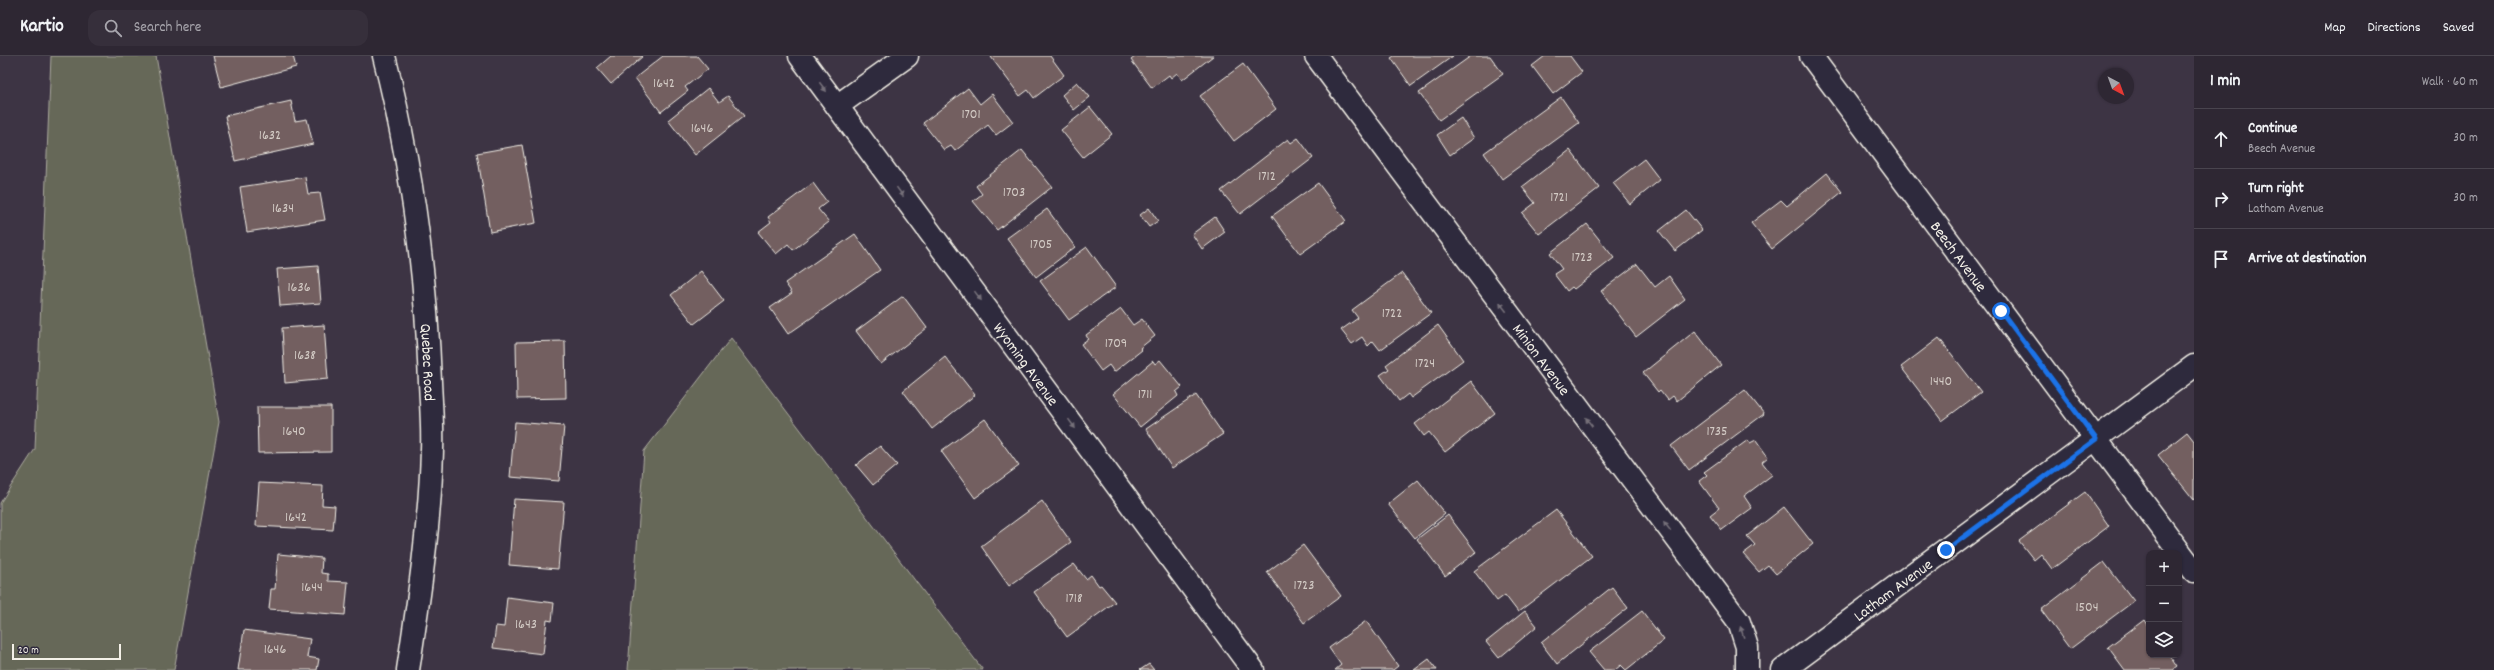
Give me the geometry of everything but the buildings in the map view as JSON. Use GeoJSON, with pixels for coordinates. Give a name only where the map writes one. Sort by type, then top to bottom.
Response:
{"type":"FeatureCollection","features":[{"type":"Feature","properties":{"kind":"street","name":"Quebec Road"},"geometry":{"type":"LineString","coordinates":[[384,56],[395,99],[414,199],[428,332],[432,450],[420,588],[408,670]]}},
{"type":"Feature","properties":{"kind":"street","name":"Wyoming Avenue"},"geometry":{"type":"LineString","coordinates":[[800,56],[1254,670]]}},
{"type":"Feature","properties":{"kind":"street"},"geometry":{"type":"LineString","coordinates":[[837,106],[907,56]]}},
{"type":"Feature","properties":{"kind":"street","name":"Minion Avenue"},"geometry":{"type":"LineString","coordinates":[[1316,56],[1738,622],[1747,647],[1747,670]]}},
{"type":"Feature","properties":{"kind":"street","name":"Beech Avenue"},"geometry":{"type":"LineString","coordinates":[[1811,56],[2194,571]]}},
{"type":"Feature","properties":{"kind":"street","name":"Latham Avenue"},"geometry":{"type":"LineString","coordinates":[[1783,670],[2194,366]]}},
{"type":"Feature","properties":{"kind":"green space"},"geometry":{"type":"Polygon","coordinates":[[[51,56],[156,56],[219,422],[174,670],[0,670],[0,503],[35,449],[51,56]]]}},
{"type":"Feature","properties":{"kind":"green space"},"geometry":{"type":"Polygon","coordinates":[[[731,338],[983,670],[628,670],[644,451],[731,338]]]}},
{"type":"Feature","properties":{"kind":"route"},"geometry":{"type":"LineString","coordinates":[[1946,550],[2096,439],[2001,311]]}}]}
